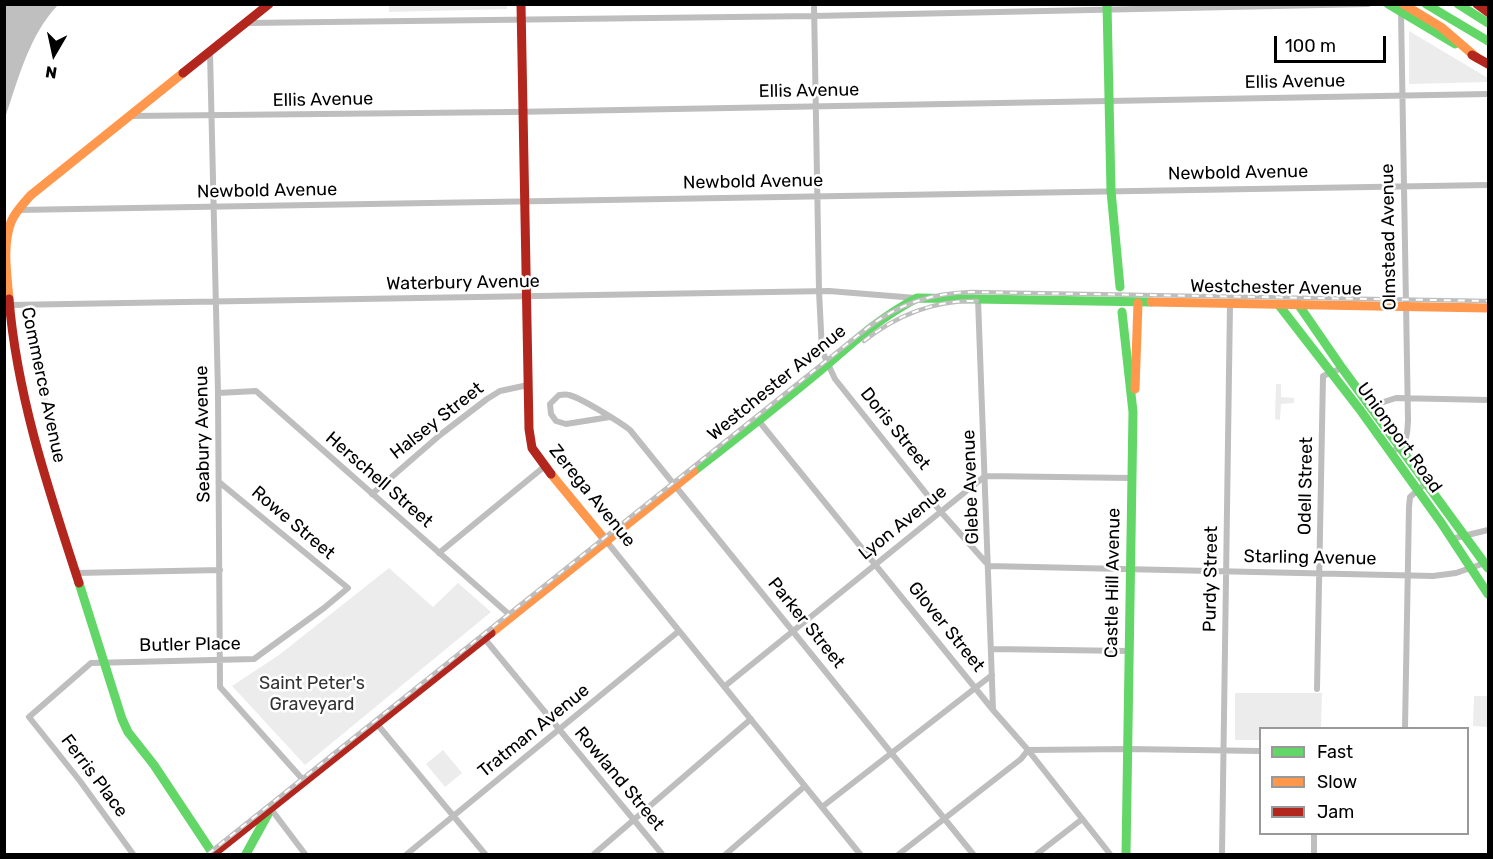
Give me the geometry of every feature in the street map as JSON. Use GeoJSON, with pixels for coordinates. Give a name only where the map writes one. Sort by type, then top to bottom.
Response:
{"type":"FeatureCollection","features":[{"type":"Feature","properties":{"kind":"main road","name":"Commerce Avenue"},"geometry":{"type":"LineString","coordinates":[[213,855],[154,765],[128,732],[104,662],[47,486],[34,435],[9,305],[7,254],[10,226],[17,210],[31,195],[269,4]]}},
{"type":"Feature","properties":{"kind":"main road","name":"Zerega Avenue"},"geometry":{"type":"LineString","coordinates":[[521,4],[529,429],[532,448],[607,542]]}},
{"type":"Feature","properties":{"kind":"main road"},"geometry":{"type":"LineString","coordinates":[[1388,4],[1402,8],[1447,32],[1477,58],[1488,64]]}},
{"type":"Feature","properties":{"kind":"main road"},"geometry":{"type":"LineString","coordinates":[[1426,4],[1488,41]]}},
{"type":"Feature","properties":{"kind":"main road"},"geometry":{"type":"LineString","coordinates":[[1458,4],[1488,23]]}},
{"type":"Feature","properties":{"kind":"main road"},"geometry":{"type":"LineString","coordinates":[[1477,4],[1488,12]]}},
{"type":"Feature","properties":{"kind":"main road"},"geometry":{"type":"LineString","coordinates":[[1107,7],[1111,191],[1120,287]]}},
{"type":"Feature","properties":{"kind":"main road","name":"Westchester Avenue"},"geometry":{"type":"LineString","coordinates":[[213,855],[607,542],[828,364],[869,328],[892,311],[917,298],[1488,308]]}},
{"type":"Feature","properties":{"kind":"main road"},"geometry":{"type":"LineString","coordinates":[[1133,412],[1138,303]]}},
{"type":"Feature","properties":{"kind":"main road","name":"Unionport Road"},"geometry":{"type":"LineString","coordinates":[[1278,304],[1390,453],[1488,594]]}},
{"type":"Feature","properties":{"kind":"main road","name":"Unionport Road"},"geometry":{"type":"LineString","coordinates":[[1298,304],[1487,566]]}},
{"type":"Feature","properties":{"kind":"main road","name":"Castle Hill Avenue"},"geometry":{"type":"LineString","coordinates":[[1122,312],[1133,412],[1126,855]]}},
{"type":"Feature","properties":{"kind":"main road"},"geometry":{"type":"LineString","coordinates":[[246,855],[271,809]]}},
{"type":"Feature","properties":{"kind":"street","name":"Doris Street"},"geometry":{"type":"LineString","coordinates":[[814,4],[822,351],[835,379],[941,512],[989,566]]}},
{"type":"Feature","properties":{"kind":"street"},"geometry":{"type":"LineString","coordinates":[[246,23],[814,16],[1107,7],[1368,4]]}},
{"type":"Feature","properties":{"kind":"street","name":"Olmstead Avenue"},"geometry":{"type":"LineString","coordinates":[[1401,447],[1407,441],[1401,95],[1402,8]]}},
{"type":"Feature","properties":{"kind":"street","name":"Seabury Avenue"},"geometry":{"type":"LineString","coordinates":[[210,52],[218,393],[220,687],[305,782]]}},
{"type":"Feature","properties":{"kind":"street","name":"Ellis Avenue"},"geometry":{"type":"LineString","coordinates":[[130,116],[212,117],[1488,94]]}},
{"type":"Feature","properties":{"kind":"street","name":"Newbold Avenue"},"geometry":{"type":"LineString","coordinates":[[17,210],[1488,185]]}},
{"type":"Feature","properties":{"kind":"street","name":"Waterbury Avenue"},"geometry":{"type":"LineString","coordinates":[[9,305],[819,291],[917,298]]}},
{"type":"Feature","properties":{"kind":"street","name":"Glebe Avenue"},"geometry":{"type":"LineString","coordinates":[[978,299],[993,710]]}},
{"type":"Feature","properties":{"kind":"street","name":"Purdy Street"},"geometry":{"type":"LineString","coordinates":[[1222,855],[1230,304]]}},
{"type":"Feature","properties":{"kind":"street"},"geometry":{"type":"LineString","coordinates":[[1331,374],[1342,368]]}},
{"type":"Feature","properties":{"kind":"street","name":"Odell Street"},"geometry":{"type":"LineString","coordinates":[[1317,689],[1323,376],[1331,374]]}},
{"type":"Feature","properties":{"kind":"street","name":"Halsey Street"},"geometry":{"type":"LineString","coordinates":[[372,494],[440,435],[487,399],[500,391],[528,385]]}},
{"type":"Feature","properties":{"kind":"street","name":"Herschell Street"},"geometry":{"type":"LineString","coordinates":[[218,393],[256,391],[512,617]]}},
{"type":"Feature","properties":{"kind":"street","name":"Parker Street"},"geometry":{"type":"LineString","coordinates":[[610,417],[566,424],[556,421],[551,414],[550,404],[559,395],[569,395],[610,417],[630,429],[973,855]]}},
{"type":"Feature","properties":{"kind":"street"},"geometry":{"type":"LineString","coordinates":[[1371,406],[1396,398],[1488,400]]}},
{"type":"Feature","properties":{"kind":"street","name":"Glover Street"},"geometry":{"type":"LineString","coordinates":[[758,420],[1028,750],[1110,855]]}},
{"type":"Feature","properties":{"kind":"street"},"geometry":{"type":"LineString","coordinates":[[1390,453],[1401,447]]}},
{"type":"Feature","properties":{"kind":"street"},"geometry":{"type":"LineString","coordinates":[[439,553],[545,466]]}},
{"type":"Feature","properties":{"kind":"street"},"geometry":{"type":"LineString","coordinates":[[985,476],[1131,478]]}},
{"type":"Feature","properties":{"kind":"street","name":"Lyon Avenue"},"geometry":{"type":"LineString","coordinates":[[725,686],[985,476]]}},
{"type":"Feature","properties":{"kind":"street","name":"Rowe Street"},"geometry":{"type":"LineString","coordinates":[[219,482],[348,588]]}},
{"type":"Feature","properties":{"kind":"street"},"geometry":{"type":"LineString","coordinates":[[1405,727],[1409,507],[1410,497],[1426,483]]}},
{"type":"Feature","properties":{"kind":"street"},"geometry":{"type":"LineString","coordinates":[[1451,538],[1488,530]]}},
{"type":"Feature","properties":{"kind":"street","name":"Zerega Avenue"},"geometry":{"type":"LineString","coordinates":[[607,542],[859,854]]}},
{"type":"Feature","properties":{"kind":"street","name":"Starling Avenue"},"geometry":{"type":"LineString","coordinates":[[989,566],[1433,576],[1487,566]]}},
{"type":"Feature","properties":{"kind":"street"},"geometry":{"type":"LineString","coordinates":[[76,573],[220,570]]}},
{"type":"Feature","properties":{"kind":"street","name":"Butler Place"},"geometry":{"type":"LineString","coordinates":[[29,717],[91,663],[254,659],[348,588]]}},
{"type":"Feature","properties":{"kind":"street","name":"Tratman Avenue"},"geometry":{"type":"LineString","coordinates":[[407,855],[679,631]]}},
{"type":"Feature","properties":{"kind":"street","name":"Rowland Street"},"geometry":{"type":"LineString","coordinates":[[484,638],[662,855]]}},
{"type":"Feature","properties":{"kind":"street"},"geometry":{"type":"LineString","coordinates":[[991,649],[1129,651]]}},
{"type":"Feature","properties":{"kind":"street"},"geometry":{"type":"LineString","coordinates":[[822,807],[992,675]]}},
{"type":"Feature","properties":{"kind":"street","name":"Ferris Place"},"geometry":{"type":"LineString","coordinates":[[29,717],[80,781],[133,855]]}},
{"type":"Feature","properties":{"kind":"street"},"geometry":{"type":"LineString","coordinates":[[594,855],[752,719]]}},
{"type":"Feature","properties":{"kind":"street"},"geometry":{"type":"LineString","coordinates":[[377,724],[485,855]]}},
{"type":"Feature","properties":{"kind":"street"},"geometry":{"type":"LineString","coordinates":[[899,855],[1021,759],[1028,750],[1128,748],[1259,751]]}},
{"type":"Feature","properties":{"kind":"street"},"geometry":{"type":"LineString","coordinates":[[726,855],[805,786]]}},
{"type":"Feature","properties":{"kind":"street"},"geometry":{"type":"LineString","coordinates":[[271,809],[305,855]]}},
{"type":"Feature","properties":{"kind":"street"},"geometry":{"type":"LineString","coordinates":[[1037,855],[1081,820]]}},
{"type":"Feature","properties":{"kind":"street"},"geometry":{"type":"LineString","coordinates":[[1314,835],[1314,855]]}},
{"type":"Feature","properties":{"kind":"green space"},"geometry":{"type":"Polygon","coordinates":[[[507,4],[507,9],[389,12],[389,5],[507,4]]]}},
{"type":"Feature","properties":{"kind":"green space"},"geometry":{"type":"Polygon","coordinates":[[[1409,31],[1488,78],[1488,82],[1409,84],[1409,31]]]}},
{"type":"Feature","properties":{"kind":"green space"},"geometry":{"type":"Polygon","coordinates":[[[33,363],[46,363],[50,444],[33,363]]]}},
{"type":"Feature","properties":{"kind":"green space"},"geometry":{"type":"Polygon","coordinates":[[[1276,384],[1281,384],[1281,397],[1294,398],[1294,403],[1281,404],[1280,420],[1275,419],[1276,384]]]}},
{"type":"Feature","properties":{"kind":"green space","name":"Saint Peter's Graveyard"},"geometry":{"type":"Polygon","coordinates":[[[389,568],[433,607],[458,583],[491,612],[305,765],[232,686],[279,655],[389,568]]]}},
{"type":"Feature","properties":{"kind":"green space"},"geometry":{"type":"Polygon","coordinates":[[[1235,693],[1322,693],[1321,727],[1259,727],[1259,740],[1235,740],[1235,693]]]}},
{"type":"Feature","properties":{"kind":"green space"},"geometry":{"type":"Polygon","coordinates":[[[1474,696],[1488,696],[1488,727],[1473,726],[1474,696]]]}},
{"type":"Feature","properties":{"kind":"green space"},"geometry":{"type":"Polygon","coordinates":[[[443,750],[462,773],[445,787],[426,764],[443,750]]]}},
{"type":"Feature","properties":{"kind":"shaded area"},"geometry":{"type":"Polygon","coordinates":[[[5,4],[58,5],[39,30],[32,44],[5,118],[5,4]]]}},
{"type":"Feature","properties":{"kind":"railway"},"geometry":{"type":"LineString","coordinates":[[208,854],[866,329],[903,307],[929,298],[972,292],[1488,301]]}},
{"type":"Feature","properties":{"kind":"railway"},"geometry":{"type":"LineString","coordinates":[[864,341],[903,317],[931,306],[977,301]]}},
{"type":"Feature","properties":{"kind":"traffic: fast"},"geometry":{"type":"LineString","coordinates":[[1107,4],[1111,191],[1120,287]]}},
{"type":"Feature","properties":{"kind":"traffic: fast"},"geometry":{"type":"LineString","coordinates":[[1388,4],[1455,44]]}},
{"type":"Feature","properties":{"kind":"traffic: fast"},"geometry":{"type":"LineString","coordinates":[[1426,4],[1488,41]]}},
{"type":"Feature","properties":{"kind":"traffic: fast"},"geometry":{"type":"LineString","coordinates":[[1458,4],[1488,23]]}},
{"type":"Feature","properties":{"kind":"traffic: fast"},"geometry":{"type":"LineString","coordinates":[[694,471],[870,328],[917,298],[1151,302]]}},
{"type":"Feature","properties":{"kind":"traffic: fast"},"geometry":{"type":"LineString","coordinates":[[1278,304],[1361,411],[1440,521],[1488,594]]}},
{"type":"Feature","properties":{"kind":"traffic: fast"},"geometry":{"type":"LineString","coordinates":[[1298,304],[1488,568]]}},
{"type":"Feature","properties":{"kind":"traffic: fast"},"geometry":{"type":"LineString","coordinates":[[1122,312],[1133,412],[1126,854]]}},
{"type":"Feature","properties":{"kind":"traffic: fast"},"geometry":{"type":"LineString","coordinates":[[79,583],[128,732],[154,765],[213,854]]}},
{"type":"Feature","properties":{"kind":"traffic: fast"},"geometry":{"type":"LineString","coordinates":[[246,854],[268,814]]}},
{"type":"Feature","properties":{"kind":"traffic: slow"},"geometry":{"type":"LineString","coordinates":[[1403,4],[1441,27],[1477,58]]}},
{"type":"Feature","properties":{"kind":"traffic: slow"},"geometry":{"type":"LineString","coordinates":[[9,299],[7,240],[11,222],[17,211],[31,195],[183,73]]}},
{"type":"Feature","properties":{"kind":"traffic: slow"},"geometry":{"type":"LineString","coordinates":[[1151,302],[1488,308]]}},
{"type":"Feature","properties":{"kind":"traffic: slow"},"geometry":{"type":"LineString","coordinates":[[1135,389],[1138,303]]}},
{"type":"Feature","properties":{"kind":"traffic: slow"},"geometry":{"type":"LineString","coordinates":[[491,633],[694,471]]}},
{"type":"Feature","properties":{"kind":"traffic: slow"},"geometry":{"type":"LineString","coordinates":[[551,474],[607,542]]}},
{"type":"Feature","properties":{"kind":"traffic: jam"},"geometry":{"type":"LineString","coordinates":[[183,73],[269,4]]}},
{"type":"Feature","properties":{"kind":"traffic: jam"},"geometry":{"type":"LineString","coordinates":[[521,4],[529,429],[532,448],[551,474]]}},
{"type":"Feature","properties":{"kind":"traffic: jam"},"geometry":{"type":"LineString","coordinates":[[1477,4],[1488,12]]}},
{"type":"Feature","properties":{"kind":"traffic: jam"},"geometry":{"type":"LineString","coordinates":[[1472,55],[1488,64]]}},
{"type":"Feature","properties":{"kind":"traffic: jam"},"geometry":{"type":"LineString","coordinates":[[9,299],[13,336],[27,408],[46,479],[79,583]]}},
{"type":"Feature","properties":{"kind":"traffic: jam"},"geometry":{"type":"LineString","coordinates":[[213,854],[491,633]]}}]}
